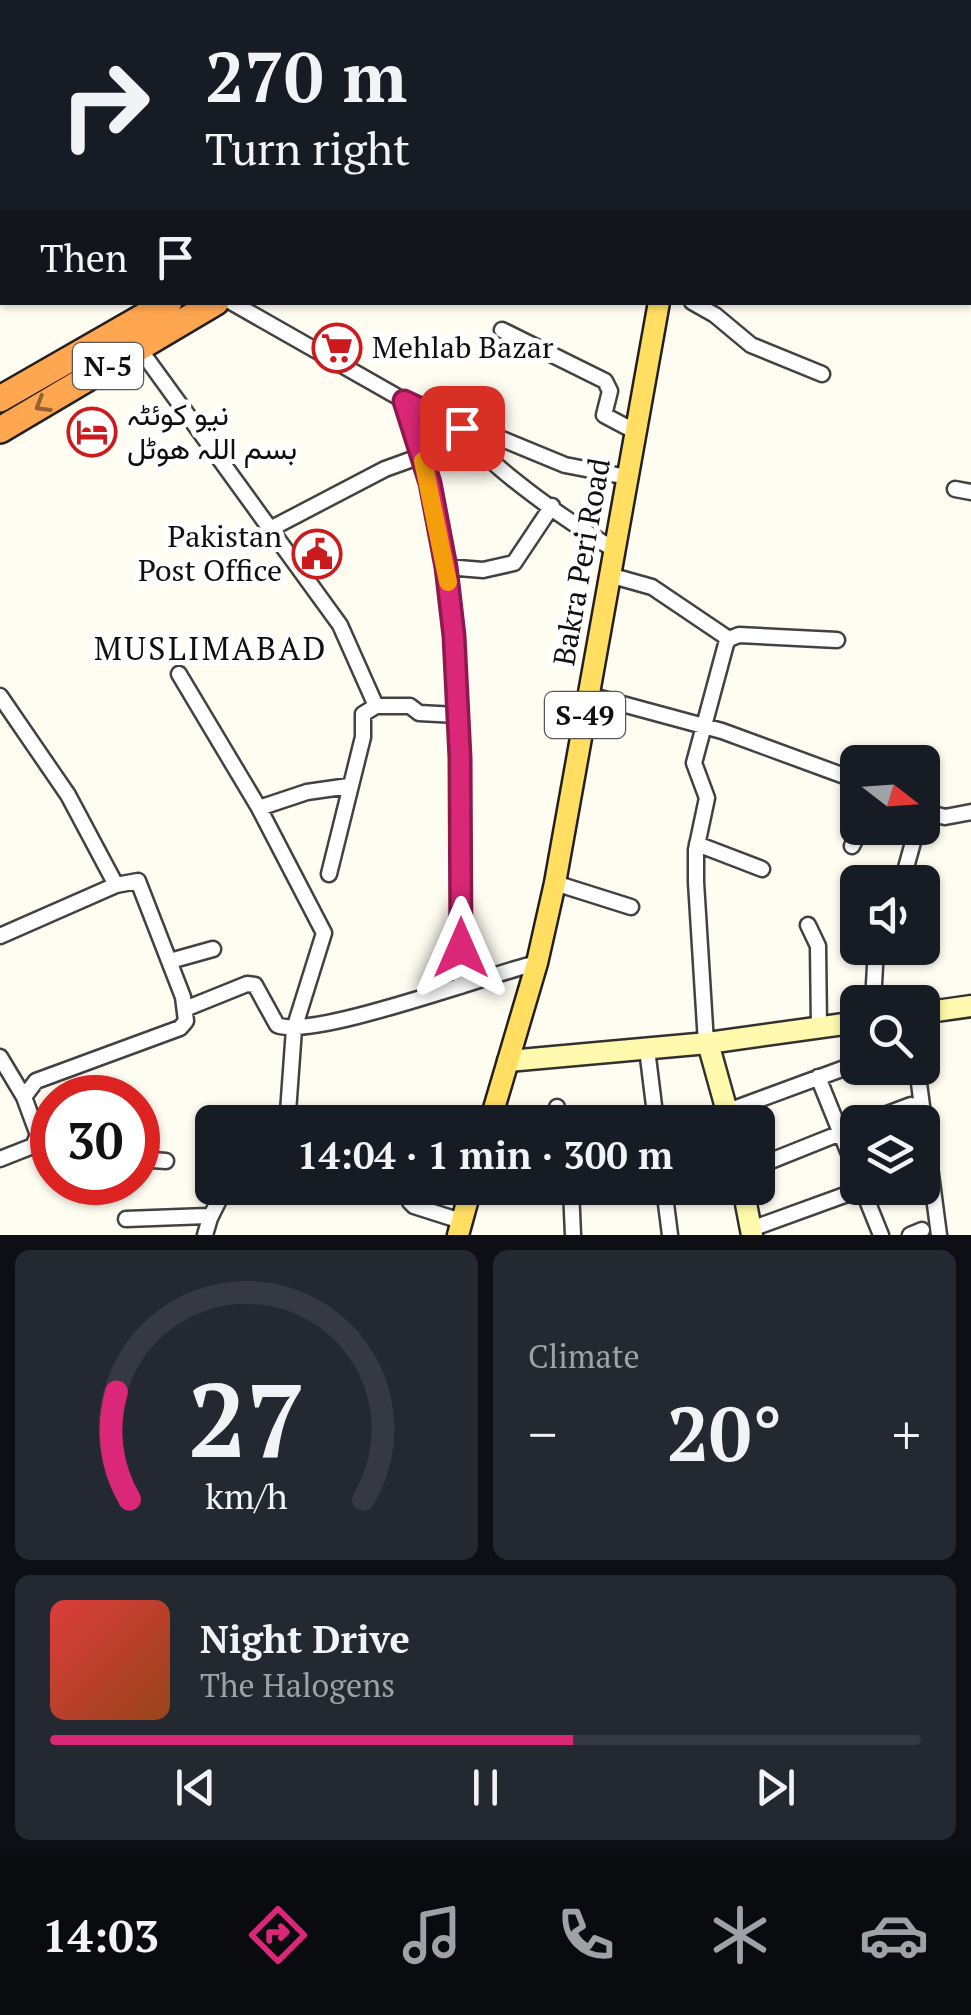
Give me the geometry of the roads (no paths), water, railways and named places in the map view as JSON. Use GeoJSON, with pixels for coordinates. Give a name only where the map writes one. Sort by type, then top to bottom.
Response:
{"type":"FeatureCollection","features":[{"type":"Feature","properties":{"kind":"highway","name":"N-5"},"geometry":{"type":"LineString","coordinates":[[0,400],[165,305]]}},
{"type":"Feature","properties":{"kind":"highway","name":"N-5"},"geometry":{"type":"LineString","coordinates":[[0,430],[211,305]]}},
{"type":"Feature","properties":{"kind":"main road","name":"Bakra Peri Road"},"geometry":{"type":"LineString","coordinates":[[495,1105],[537,963],[555,883],[658,305]]}},
{"type":"Feature","properties":{"kind":"street"},"geometry":{"type":"LineString","coordinates":[[236,305],[404,401],[484,439],[502,439],[565,465],[627,477]]}},
{"type":"Feature","properties":{"kind":"street"},"geometry":{"type":"LineString","coordinates":[[697,305],[751,345],[822,374]]}},
{"type":"Feature","properties":{"kind":"street"},"geometry":{"type":"LineString","coordinates":[[502,330],[605,381],[610,391],[604,415],[636,432]]}},
{"type":"Feature","properties":{"kind":"street"},"geometry":{"type":"LineString","coordinates":[[140,348],[340,624],[376,706]]}},
{"type":"Feature","properties":{"kind":"street"},"geometry":{"type":"LineString","coordinates":[[404,401],[446,567],[454,636],[460,758],[461,986]]}},
{"type":"Feature","properties":{"kind":"street"},"geometry":{"type":"LineString","coordinates":[[462,428],[474,445],[613,549]]}},
{"type":"Feature","properties":{"kind":"street"},"geometry":{"type":"LineString","coordinates":[[272,528],[386,469],[421,456]]}},
{"type":"Feature","properties":{"kind":"street"},"geometry":{"type":"LineString","coordinates":[[955,489],[971,492]]}},
{"type":"Feature","properties":{"kind":"street"},"geometry":{"type":"LineString","coordinates":[[446,567],[483,570],[514,563],[552,506]]}},
{"type":"Feature","properties":{"kind":"street"},"geometry":{"type":"LineString","coordinates":[[609,575],[670,596],[728,639]]}},
{"type":"Feature","properties":{"kind":"street"},"geometry":{"type":"LineString","coordinates":[[728,639],[739,635],[837,640]]}},
{"type":"Feature","properties":{"kind":"street"},"geometry":{"type":"LineString","coordinates":[[725,1105],[707,1044],[696,882],[697,844],[707,798],[694,763],[728,639]]}},
{"type":"Feature","properties":{"kind":"street"},"geometry":{"type":"LineString","coordinates":[[180,674],[259,808],[324,933],[294,1029],[289,1105]]}},
{"type":"Feature","properties":{"kind":"street"},"geometry":{"type":"LineString","coordinates":[[589,695],[704,726],[840,775]]}},
{"type":"Feature","properties":{"kind":"street"},"geometry":{"type":"LineString","coordinates":[[0,696],[68,795],[116,885]]}},
{"type":"Feature","properties":{"kind":"street"},"geometry":{"type":"LineString","coordinates":[[329,874],[362,736],[363,714],[376,706],[410,706],[419,713],[456,715]]}},
{"type":"Feature","properties":{"kind":"street"},"geometry":{"type":"LineString","coordinates":[[259,808],[307,792],[349,786]]}},
{"type":"Feature","properties":{"kind":"street"},"geometry":{"type":"LineString","coordinates":[[940,816],[971,812]]}},
{"type":"Feature","properties":{"kind":"street"},"geometry":{"type":"LineString","coordinates":[[697,844],[762,869]]}},
{"type":"Feature","properties":{"kind":"street"},"geometry":{"type":"LineString","coordinates":[[0,936],[116,885],[138,881],[170,960],[185,1010],[186,1021],[180,1028],[36,1082],[24,1097]]}},
{"type":"Feature","properties":{"kind":"street"},"geometry":{"type":"LineString","coordinates":[[555,883],[631,906]]}},
{"type":"Feature","properties":{"kind":"street"},"geometry":{"type":"LineString","coordinates":[[808,925],[818,946],[820,1028]]}},
{"type":"Feature","properties":{"kind":"street"},"geometry":{"type":"LineString","coordinates":[[170,960],[213,949]]}},
{"type":"Feature","properties":{"kind":"street"},"geometry":{"type":"LineString","coordinates":[[185,1010],[247,984],[255,986],[277,1025],[294,1029],[374,1011],[537,963]]}},
{"type":"Feature","properties":{"kind":"street"},"geometry":{"type":"LineString","coordinates":[[940,1010],[971,1006]]}},
{"type":"Feature","properties":{"kind":"street"},"geometry":{"type":"LineString","coordinates":[[508,1061],[707,1044],[840,1025]]}},
{"type":"Feature","properties":{"kind":"street"},"geometry":{"type":"LineString","coordinates":[[647,1049],[654,1105]]}},
{"type":"Feature","properties":{"kind":"street"},"geometry":{"type":"LineString","coordinates":[[0,1057],[30,1113]]}},
{"type":"Feature","properties":{"kind":"street"},"geometry":{"type":"LineString","coordinates":[[756,1105],[840,1069]]}},
{"type":"Feature","properties":{"kind":"street"},"geometry":{"type":"LineString","coordinates":[[818,1077],[840,1131]]}},
{"type":"Feature","properties":{"kind":"street"},"geometry":{"type":"LineString","coordinates":[[919,1085],[938,1235]]}},
{"type":"Feature","properties":{"kind":"street"},"geometry":{"type":"LineString","coordinates":[[775,1159],[840,1133]]}},
{"type":"Feature","properties":{"kind":"street"},"geometry":{"type":"LineString","coordinates":[[0,1159],[30,1147]]}},
{"type":"Feature","properties":{"kind":"street"},"geometry":{"type":"LineString","coordinates":[[160,1161],[166,1161]]}},
{"type":"Feature","properties":{"kind":"street"},"geometry":{"type":"LineString","coordinates":[[746,1205],[752,1232],[840,1197]]}},
{"type":"Feature","properties":{"kind":"street"},"geometry":{"type":"LineString","coordinates":[[205,1235],[216,1205]]}},
{"type":"Feature","properties":{"kind":"street"},"geometry":{"type":"LineString","coordinates":[[413,1205],[460,1228]]}},
{"type":"Feature","properties":{"kind":"street"},"geometry":{"type":"LineString","coordinates":[[572,1205],[573,1235]]}},
{"type":"Feature","properties":{"kind":"street"},"geometry":{"type":"LineString","coordinates":[[666,1205],[670,1235]]}},
{"type":"Feature","properties":{"kind":"street"},"geometry":{"type":"LineString","coordinates":[[869,1205],[880,1235]]}},
{"type":"Feature","properties":{"kind":"street"},"geometry":{"type":"LineString","coordinates":[[126,1219],[210,1218]]}},
{"type":"Feature","properties":{"kind":"place","name":"Mehlab Bazar"},"geometry":{"type":"Point","coordinates":[337,348]}},
{"type":"Feature","properties":{"kind":"place","name":"نیو کوئٹہ بسم اللہ ھوٹل"},"geometry":{"type":"Point","coordinates":[92,432]}},
{"type":"Feature","properties":{"kind":"place","name":"Pakistan Post Office"},"geometry":{"type":"Point","coordinates":[317,554]}},
{"type":"Feature","properties":{"kind":"district","name":"MUSLIMABAD"},"geometry":{"type":"Point","coordinates":[211,649]}}]}
